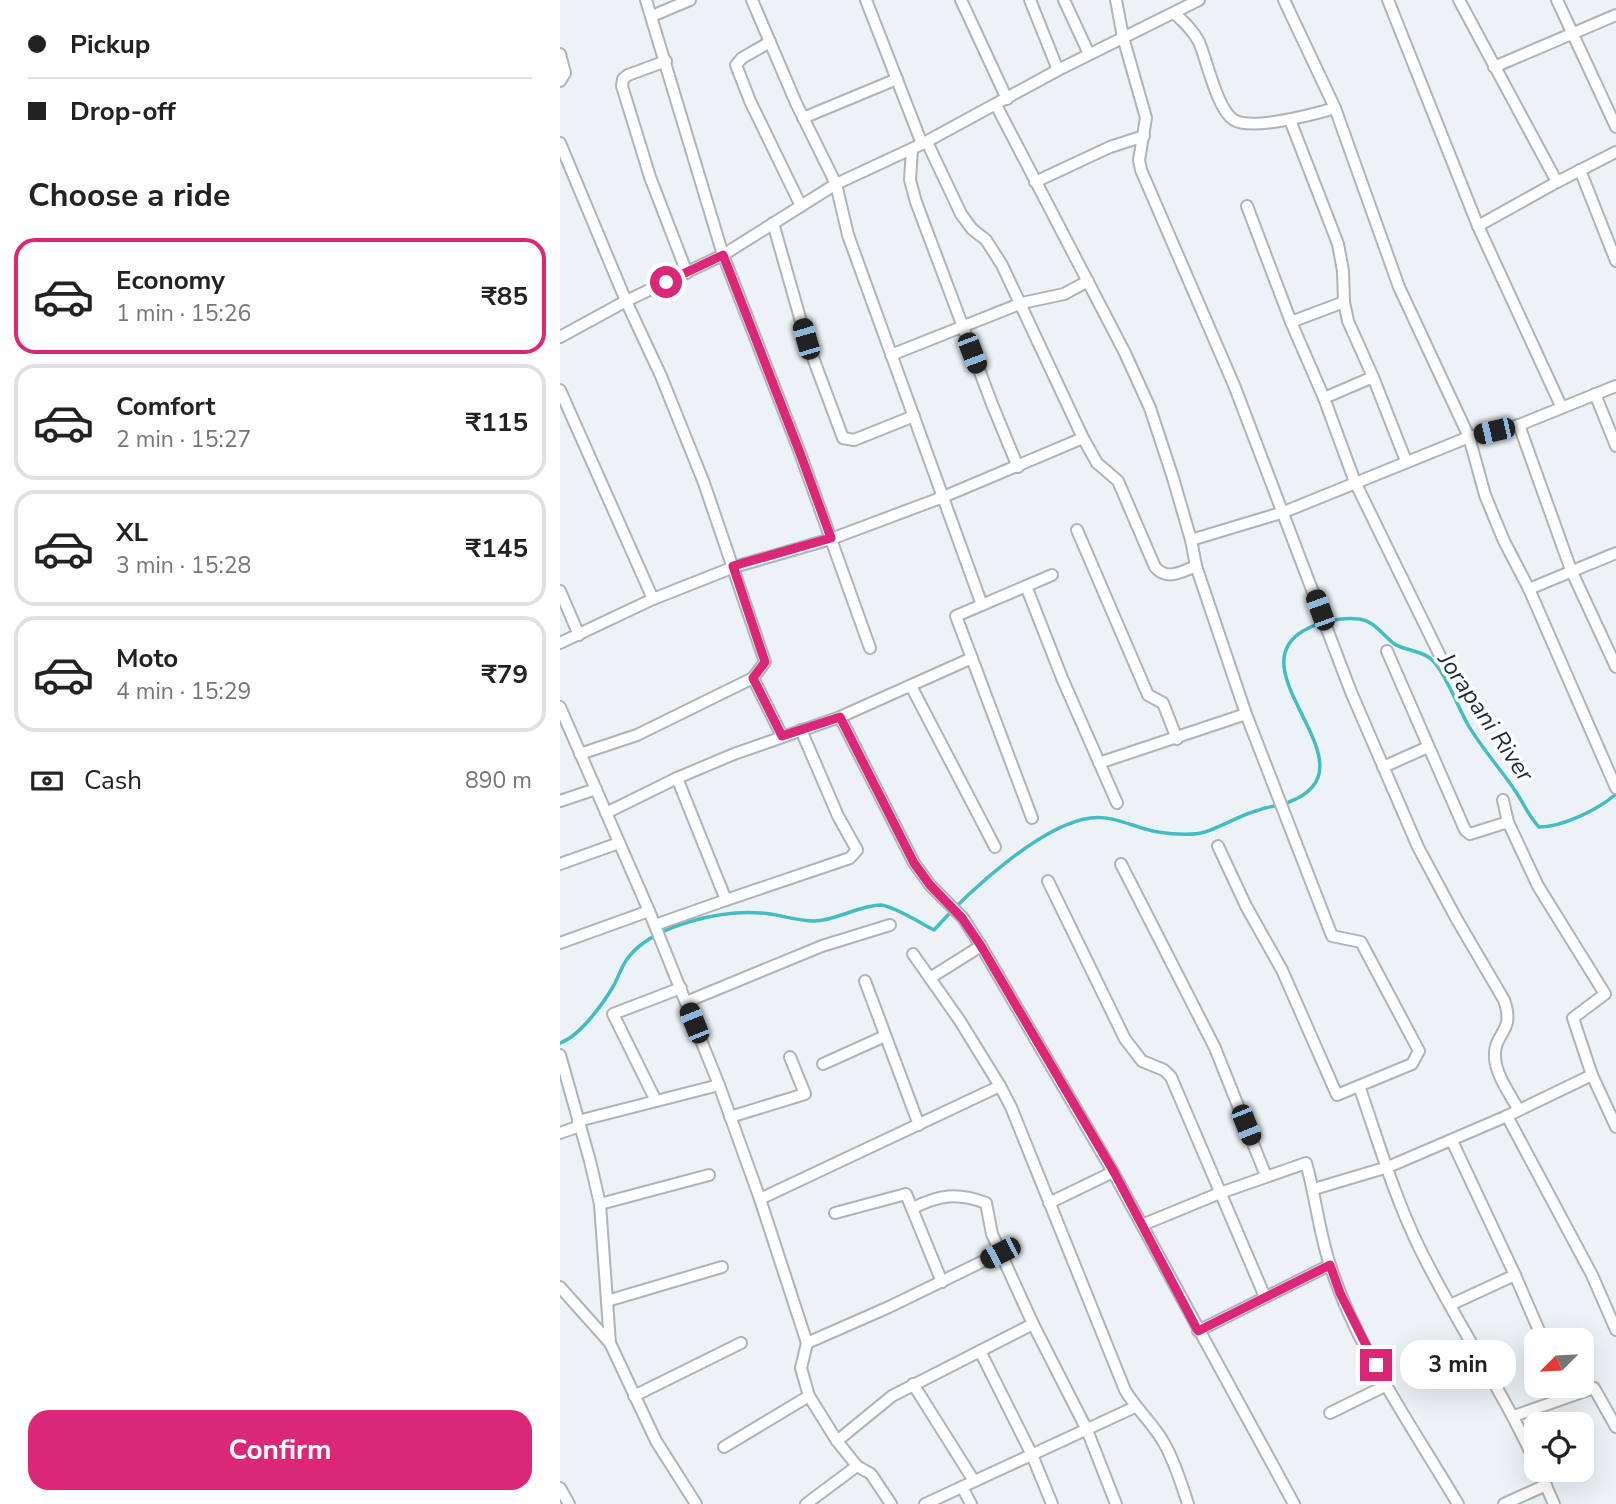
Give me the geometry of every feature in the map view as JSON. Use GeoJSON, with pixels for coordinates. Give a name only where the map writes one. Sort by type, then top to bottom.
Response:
{"type":"FeatureCollection","features":[{"type":"Feature","properties":{"kind":"street"},"geometry":{"type":"LineString","coordinates":[[646,0],[723,255],[800,453],[870,648]]}},
{"type":"Feature","properties":{"kind":"street"},"geometry":{"type":"LineString","coordinates":[[653,16],[690,0]]}},
{"type":"Feature","properties":{"kind":"street"},"geometry":{"type":"LineString","coordinates":[[752,0],[803,118],[836,184],[848,235],[982,605]]}},
{"type":"Feature","properties":{"kind":"street"},"geometry":{"type":"LineString","coordinates":[[866,0],[921,145],[961,214],[995,251],[1022,303],[1083,438],[1097,463],[1118,481],[1154,567],[1160,574],[1174,575],[1196,566]]}},
{"type":"Feature","properties":{"kind":"street"},"geometry":{"type":"LineString","coordinates":[[961,0],[1007,99]]}},
{"type":"Feature","properties":{"kind":"street"},"geometry":{"type":"LineString","coordinates":[[1030,0],[1058,70]]}},
{"type":"Feature","properties":{"kind":"street"},"geometry":{"type":"LineString","coordinates":[[1064,0],[1089,54]]}},
{"type":"Feature","properties":{"kind":"street"},"geometry":{"type":"LineString","coordinates":[[1116,0],[1123,37],[1146,118],[1139,160],[1142,170],[1234,385],[1332,643],[1383,767],[1418,846],[1504,1000],[1509,1014],[1508,1024],[1496,1046],[1494,1056],[1497,1068],[1518,1109]]}},
{"type":"Feature","properties":{"kind":"street"},"geometry":{"type":"LineString","coordinates":[[560,322],[564,335],[626,301],[723,255],[836,184],[921,145],[1058,70],[1199,0]]}},
{"type":"Feature","properties":{"kind":"street"},"geometry":{"type":"LineString","coordinates":[[1284,0],[1335,108],[1399,287],[1469,436],[1489,506],[1529,589],[1615,786]]}},
{"type":"Feature","properties":{"kind":"street"},"geometry":{"type":"LineString","coordinates":[[1388,0],[1478,226],[1561,406]]}},
{"type":"Feature","properties":{"kind":"street"},"geometry":{"type":"LineString","coordinates":[[1459,0],[1557,182]]}},
{"type":"Feature","properties":{"kind":"street"},"geometry":{"type":"LineString","coordinates":[[1557,0],[1571,34],[1611,105],[1616,127]]}},
{"type":"Feature","properties":{"kind":"street"},"geometry":{"type":"LineString","coordinates":[[1174,13],[1198,40],[1224,110],[1234,120],[1244,123],[1290,120],[1335,108]]}},
{"type":"Feature","properties":{"kind":"street"},"geometry":{"type":"LineString","coordinates":[[1494,66],[1616,15]]}},
{"type":"Feature","properties":{"kind":"street"},"geometry":{"type":"LineString","coordinates":[[770,42],[741,58],[736,65],[750,101],[801,206]]}},
{"type":"Feature","properties":{"kind":"street"},"geometry":{"type":"LineString","coordinates":[[560,54],[565,72],[560,81]]}},
{"type":"Feature","properties":{"kind":"street"},"geometry":{"type":"LineString","coordinates":[[666,61],[628,75],[622,79],[622,86],[654,189],[687,272]]}},
{"type":"Feature","properties":{"kind":"street"},"geometry":{"type":"LineString","coordinates":[[803,118],[897,79]]}},
{"type":"Feature","properties":{"kind":"street"},"geometry":{"type":"LineString","coordinates":[[996,105],[1125,353],[1150,408],[1191,540],[1196,566],[1246,714],[1332,936],[1362,942],[1419,1051],[1412,1064],[1337,1094],[1282,970],[1246,905],[1219,846]]}},
{"type":"Feature","properties":{"kind":"street"},"geometry":{"type":"LineString","coordinates":[[1290,120],[1338,244],[1348,321],[1406,461]]}},
{"type":"Feature","properties":{"kind":"street"},"geometry":{"type":"LineString","coordinates":[[1035,182],[1088,156],[1144,136]]}},
{"type":"Feature","properties":{"kind":"street"},"geometry":{"type":"LineString","coordinates":[[560,143],[626,301],[661,376],[704,483],[765,662],[753,678],[637,735],[580,754]]}},
{"type":"Feature","properties":{"kind":"street"},"geometry":{"type":"LineString","coordinates":[[921,145],[910,180],[912,190],[1018,467]]}},
{"type":"Feature","properties":{"kind":"street"},"geometry":{"type":"LineString","coordinates":[[1478,226],[1616,152]]}},
{"type":"Feature","properties":{"kind":"street"},"geometry":{"type":"LineString","coordinates":[[1580,170],[1616,261]]}},
{"type":"Feature","properties":{"kind":"street"},"geometry":{"type":"LineString","coordinates":[[1247,206],[1355,482],[1444,664]]}},
{"type":"Feature","properties":{"kind":"street"},"geometry":{"type":"LineString","coordinates":[[773,223],[806,339],[843,438],[854,440],[914,416]]}},
{"type":"Feature","properties":{"kind":"street"},"geometry":{"type":"LineString","coordinates":[[891,355],[1022,303],[1051,298],[1088,281]]}},
{"type":"Feature","properties":{"kind":"street"},"geometry":{"type":"LineString","coordinates":[[1291,322],[1344,302]]}},
{"type":"Feature","properties":{"kind":"street"},"geometry":{"type":"LineString","coordinates":[[1324,398],[1373,377]]}},
{"type":"Feature","properties":{"kind":"street"},"geometry":{"type":"LineString","coordinates":[[1191,540],[1283,512],[1469,436],[1519,425],[1616,386]]}},
{"type":"Feature","properties":{"kind":"street"},"geometry":{"type":"LineString","coordinates":[[560,390],[653,599]]}},
{"type":"Feature","properties":{"kind":"street"},"geometry":{"type":"LineString","coordinates":[[1595,394],[1616,446]]}},
{"type":"Feature","properties":{"kind":"street"},"geometry":{"type":"LineString","coordinates":[[1519,425],[1571,570],[1616,667]]}},
{"type":"Feature","properties":{"kind":"street"},"geometry":{"type":"LineString","coordinates":[[560,643],[653,599],[733,566],[831,538],[943,497],[1083,438]]}},
{"type":"Feature","properties":{"kind":"street"},"geometry":{"type":"LineString","coordinates":[[1077,530],[1148,695],[1163,703],[1177,739]]}},
{"type":"Feature","properties":{"kind":"street"},"geometry":{"type":"LineString","coordinates":[[1529,589],[1616,553]]}},
{"type":"Feature","properties":{"kind":"street"},"geometry":{"type":"LineString","coordinates":[[1031,818],[956,616],[1052,575]]}},
{"type":"Feature","properties":{"kind":"street"},"geometry":{"type":"LineString","coordinates":[[1026,586],[1062,678],[1117,803]]}},
{"type":"Feature","properties":{"kind":"street"},"geometry":{"type":"LineString","coordinates":[[560,591],[579,635]]}},
{"type":"Feature","properties":{"kind":"street"},"geometry":{"type":"LineString","coordinates":[[1387,651],[1465,830],[1469,834],[1476,833],[1508,822]]}},
{"type":"Feature","properties":{"kind":"street"},"geometry":{"type":"LineString","coordinates":[[606,813],[677,778],[782,736],[840,717],[972,658]]}},
{"type":"Feature","properties":{"kind":"street"},"geometry":{"type":"LineString","coordinates":[[753,678],[782,736]]}},
{"type":"Feature","properties":{"kind":"street"},"geometry":{"type":"LineString","coordinates":[[911,686],[995,847]]}},
{"type":"Feature","properties":{"kind":"street"},"geometry":{"type":"LineString","coordinates":[[560,707],[649,911],[719,1085],[807,1343],[801,1368],[809,1396],[837,1441],[857,1466],[871,1474],[891,1504]]}},
{"type":"Feature","properties":{"kind":"street"},"geometry":{"type":"LineString","coordinates":[[1099,763],[1246,714]]}},
{"type":"Feature","properties":{"kind":"street"},"geometry":{"type":"LineString","coordinates":[[840,717],[914,863],[930,885],[962,918],[981,946],[1114,1172],[1294,1504]]}},
{"type":"Feature","properties":{"kind":"street"},"geometry":{"type":"LineString","coordinates":[[656,928],[726,900],[850,858],[858,850],[838,816],[801,730]]}},
{"type":"Feature","properties":{"kind":"street"},"geometry":{"type":"LineString","coordinates":[[1383,767],[1428,747]]}},
{"type":"Feature","properties":{"kind":"street"},"geometry":{"type":"LineString","coordinates":[[677,778],[726,900]]}},
{"type":"Feature","properties":{"kind":"street"},"geometry":{"type":"LineString","coordinates":[[560,801],[596,789]]}},
{"type":"Feature","properties":{"kind":"street"},"geometry":{"type":"LineString","coordinates":[[1503,800],[1508,822],[1538,886],[1605,994],[1573,1018],[1592,1075],[1616,1127]]}},
{"type":"Feature","properties":{"kind":"street"},"geometry":{"type":"LineString","coordinates":[[560,864],[619,843]]}},
{"type":"Feature","properties":{"kind":"street"},"geometry":{"type":"LineString","coordinates":[[1121,864],[1215,1048],[1266,1177]]}},
{"type":"Feature","properties":{"kind":"street"},"geometry":{"type":"LineString","coordinates":[[1048,881],[1125,1038],[1142,1061],[1164,1070],[1171,1077],[1265,1297]]}},
{"type":"Feature","properties":{"kind":"street"},"geometry":{"type":"LineString","coordinates":[[560,943],[649,911]]}},
{"type":"Feature","properties":{"kind":"street"},"geometry":{"type":"LineString","coordinates":[[686,1002],[822,946],[890,925]]}},
{"type":"Feature","properties":{"kind":"street"},"geometry":{"type":"LineString","coordinates":[[930,978],[981,946]]}},
{"type":"Feature","properties":{"kind":"street"},"geometry":{"type":"LineString","coordinates":[[913,954],[960,1021],[1000,1086],[1125,1390],[1135,1407],[1164,1442],[1188,1504]]}},
{"type":"Feature","properties":{"kind":"street"},"geometry":{"type":"LineString","coordinates":[[865,982],[919,1125]]}},
{"type":"Feature","properties":{"kind":"street"},"geometry":{"type":"LineString","coordinates":[[656,1101],[613,1014],[681,988]]}},
{"type":"Feature","properties":{"kind":"street"},"geometry":{"type":"LineString","coordinates":[[823,1064],[885,1036]]}},
{"type":"Feature","properties":{"kind":"street"},"geometry":{"type":"LineString","coordinates":[[560,1055],[600,1204],[610,1343]]}},
{"type":"Feature","properties":{"kind":"street"},"geometry":{"type":"LineString","coordinates":[[730,1117],[805,1094],[790,1057]]}},
{"type":"Feature","properties":{"kind":"street"},"geometry":{"type":"LineString","coordinates":[[1314,1189],[1388,1167],[1452,1141],[1592,1075]]}},
{"type":"Feature","properties":{"kind":"street"},"geometry":{"type":"LineString","coordinates":[[560,1133],[579,1124],[719,1085]]}},
{"type":"Feature","properties":{"kind":"street"},"geometry":{"type":"LineString","coordinates":[[760,1199],[1000,1086]]}},
{"type":"Feature","properties":{"kind":"street"},"geometry":{"type":"LineString","coordinates":[[1359,1086],[1400,1205],[1418,1245],[1524,1438]]}},
{"type":"Feature","properties":{"kind":"street"},"geometry":{"type":"LineString","coordinates":[[1507,1116],[1592,1275],[1616,1330]]}},
{"type":"Feature","properties":{"kind":"street"},"geometry":{"type":"LineString","coordinates":[[1452,1141],[1538,1328]]}},
{"type":"Feature","properties":{"kind":"street"},"geometry":{"type":"LineString","coordinates":[[1142,1225],[1220,1193],[1306,1163],[1330,1265],[1365,1345],[1458,1504]]}},
{"type":"Feature","properties":{"kind":"street"},"geometry":{"type":"LineString","coordinates":[[1049,1203],[1114,1172]]}},
{"type":"Feature","properties":{"kind":"street"},"geometry":{"type":"LineString","coordinates":[[600,1204],[709,1175]]}},
{"type":"Feature","properties":{"kind":"street"},"geometry":{"type":"LineString","coordinates":[[835,1213],[906,1194],[942,1282]]}},
{"type":"Feature","properties":{"kind":"street"},"geometry":{"type":"LineString","coordinates":[[913,1208],[940,1196],[952,1195],[986,1203],[992,1234],[1000,1253],[1087,1430],[1116,1504]]}},
{"type":"Feature","properties":{"kind":"street"},"geometry":{"type":"LineString","coordinates":[[807,1343],[1000,1253]]}},
{"type":"Feature","properties":{"kind":"street"},"geometry":{"type":"LineString","coordinates":[[1198,1331],[1330,1265]]}},
{"type":"Feature","properties":{"kind":"street"},"geometry":{"type":"LineString","coordinates":[[607,1301],[722,1267]]}},
{"type":"Feature","properties":{"kind":"street"},"geometry":{"type":"LineString","coordinates":[[1450,1305],[1515,1275]]}},
{"type":"Feature","properties":{"kind":"street"},"geometry":{"type":"LineString","coordinates":[[560,1287],[610,1343],[656,1441],[696,1504]]}},
{"type":"Feature","properties":{"kind":"street"},"geometry":{"type":"LineString","coordinates":[[837,1441],[872,1411],[913,1384],[1033,1324]]}},
{"type":"Feature","properties":{"kind":"street"},"geometry":{"type":"LineString","coordinates":[[634,1396],[741,1343]]}},
{"type":"Feature","properties":{"kind":"street"},"geometry":{"type":"LineString","coordinates":[[980,1351],[1052,1504]]}},
{"type":"Feature","properties":{"kind":"street"},"geometry":{"type":"LineString","coordinates":[[913,1384],[974,1481]]}},
{"type":"Feature","properties":{"kind":"street"},"geometry":{"type":"LineString","coordinates":[[1330,1413],[1387,1385]]}},
{"type":"Feature","properties":{"kind":"street"},"geometry":{"type":"LineString","coordinates":[[1514,1416],[1594,1388],[1616,1427]]}},
{"type":"Feature","properties":{"kind":"street"},"geometry":{"type":"LineString","coordinates":[[724,1447],[809,1396]]}},
{"type":"Feature","properties":{"kind":"street"},"geometry":{"type":"LineString","coordinates":[[925,1504],[1135,1407]]}},
{"type":"Feature","properties":{"kind":"street"},"geometry":{"type":"LineString","coordinates":[[806,1504],[857,1466]]}},
{"type":"Feature","properties":{"kind":"street"},"geometry":{"type":"LineString","coordinates":[[1545,1482],[1554,1504]]}},
{"type":"Feature","properties":{"kind":"street"},"geometry":{"type":"LineString","coordinates":[[1504,1504],[1546,1485]]}},
{"type":"Feature","properties":{"kind":"street"},"geometry":{"type":"LineString","coordinates":[[962,1487],[971,1504]]}},
{"type":"Feature","properties":{"kind":"street"},"geometry":{"type":"LineString","coordinates":[[560,1488],[569,1504]]}},
{"type":"Feature","properties":{"kind":"waterway","name":"Jorapani River"},"geometry":{"type":"LineString","coordinates":[[560,1043],[583,1027],[597,1010],[632,953],[658,934],[692,921],[745,913],[807,921],[822,920],[881,905],[934,930],[1006,862],[1028,846],[1071,823],[1100,818],[1158,832],[1194,834],[1212,830],[1252,812],[1289,802],[1313,787],[1320,767],[1315,744],[1284,670],[1286,649],[1303,631],[1330,621],[1364,620],[1397,646],[1431,659],[1446,680],[1473,732],[1539,827],[1559,824],[1580,816],[1616,794]]}},
{"type":"Feature","properties":{"kind":"route"},"geometry":{"type":"LineString","coordinates":[[666,282],[723,255],[831,538],[733,566],[765,662],[753,678],[782,736],[840,717],[914,863],[930,885],[962,918],[981,946],[1114,1172],[1198,1331],[1330,1265],[1340,1293],[1376,1365]]}}]}
